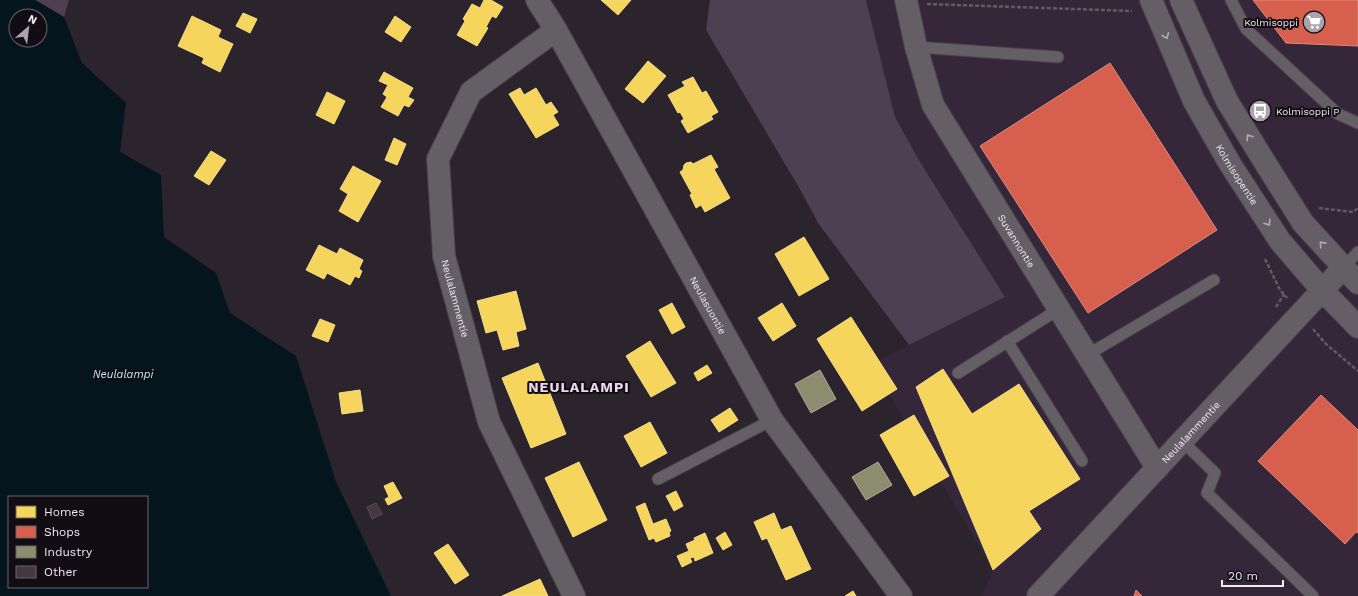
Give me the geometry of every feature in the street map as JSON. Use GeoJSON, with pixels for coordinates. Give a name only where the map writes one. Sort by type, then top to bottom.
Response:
{"type":"FeatureCollection","features":[{"type":"Feature","properties":{"kind":"street","name":"Neulasuontie"},"geometry":{"type":"LineString","coordinates":[[537,0],[556,30],[772,420],[901,596]]}},
{"type":"Feature","properties":{"kind":"street","name":"Kolmisopentie"},"geometry":{"type":"LineString","coordinates":[[1151,0],[1194,101],[1230,164],[1280,241],[1322,290],[1358,327]]}},
{"type":"Feature","properties":{"kind":"street"},"geometry":{"type":"LineString","coordinates":[[1181,0],[1227,101],[1303,223],[1351,276]]}},
{"type":"Feature","properties":{"kind":"street","name":"Suvannontie"},"geometry":{"type":"LineString","coordinates":[[906,2],[916,47],[933,105],[1157,468]]}},
{"type":"Feature","properties":{"kind":"street","name":"Neulalammentie"},"geometry":{"type":"LineString","coordinates":[[556,30],[471,92],[438,159],[444,256],[489,422],[574,596]]}},
{"type":"Feature","properties":{"kind":"street","name":"Neulalammentie"},"geometry":{"type":"LineString","coordinates":[[1038,596],[1322,290],[1351,276]]}},
{"type":"Feature","properties":{"kind":"lane"},"geometry":{"type":"LineString","coordinates":[[1231,0],[1246,29],[1338,114],[1358,123]]}},
{"type":"Feature","properties":{"kind":"lane"},"geometry":{"type":"LineString","coordinates":[[916,47],[1058,57]]}},
{"type":"Feature","properties":{"kind":"lane"},"geometry":{"type":"LineString","coordinates":[[1351,276],[1358,252]]}},
{"type":"Feature","properties":{"kind":"lane"},"geometry":{"type":"LineString","coordinates":[[1087,355],[1214,280]]}},
{"type":"Feature","properties":{"kind":"lane"},"geometry":{"type":"LineString","coordinates":[[958,373],[1059,309]]}},
{"type":"Feature","properties":{"kind":"lane"},"geometry":{"type":"LineString","coordinates":[[1007,341],[1082,460]]}},
{"type":"Feature","properties":{"kind":"lane"},"geometry":{"type":"LineString","coordinates":[[658,480],[772,420]]}},
{"type":"Feature","properties":{"kind":"lane"},"geometry":{"type":"LineString","coordinates":[[1182,441],[1215,473],[1207,493],[1313,596]]}},
{"type":"Feature","properties":{"kind":"path"},"geometry":{"type":"LineString","coordinates":[[906,2],[1133,12]]}},
{"type":"Feature","properties":{"kind":"shaded area"},"geometry":{"type":"Polygon","coordinates":[[[35,0],[69,0],[64,17],[35,0]]]}},
{"type":"Feature","properties":{"kind":"shaded area"},"geometry":{"type":"Polygon","coordinates":[[[710,0],[866,0],[895,117],[920,162],[1005,297],[909,345],[818,223],[801,191],[706,30],[710,0]]]}},
{"type":"Feature","properties":{"kind":"shaded area"},"geometry":{"type":"Polygon","coordinates":[[[866,0],[1358,0],[1358,596],[982,596],[993,570],[871,364],[1005,297],[920,162],[895,117],[866,0]]]}},
{"type":"Feature","properties":{"kind":"water","name":"Neulalampi"},"geometry":{"type":"Polygon","coordinates":[[[0,0],[35,0],[64,17],[82,63],[126,103],[120,152],[161,175],[164,237],[216,273],[230,313],[296,356],[336,482],[391,596],[0,596],[0,0]]]}},
{"type":"Feature","properties":{"kind":"building: Homes"},"geometry":{"type":"Polygon","coordinates":[[[484,0],[491,0],[503,7],[496,18],[492,16],[486,27],[488,28],[477,46],[457,35],[465,21],[463,19],[472,4],[480,8],[484,0]]]}},
{"type":"Feature","properties":{"kind":"building: Homes"},"geometry":{"type":"Polygon","coordinates":[[[601,0],[631,0],[618,15],[601,0]]]}},
{"type":"Feature","properties":{"kind":"building: Homes"},"geometry":{"type":"Polygon","coordinates":[[[243,13],[257,19],[250,33],[236,26],[243,13]]]}},
{"type":"Feature","properties":{"kind":"building: Homes"},"geometry":{"type":"Polygon","coordinates":[[[192,16],[221,30],[218,37],[233,44],[220,72],[202,63],[204,58],[178,46],[192,16]]]}},
{"type":"Feature","properties":{"kind":"building: Homes"},"geometry":{"type":"Polygon","coordinates":[[[395,16],[411,27],[401,42],[385,32],[395,16]]]}},
{"type":"Feature","properties":{"kind":"building: Homes"},"geometry":{"type":"Polygon","coordinates":[[[648,61],[666,76],[643,103],[625,89],[648,61]]]}},
{"type":"Feature","properties":{"kind":"building: Homes"},"geometry":{"type":"Polygon","coordinates":[[[384,72],[413,88],[408,97],[414,100],[409,107],[404,105],[398,116],[381,107],[387,97],[383,94],[388,85],[379,81],[384,72]]]}},
{"type":"Feature","properties":{"kind":"building: Homes"},"geometry":{"type":"Polygon","coordinates":[[[693,77],[702,93],[706,91],[718,112],[711,116],[713,119],[688,133],[681,121],[684,119],[680,112],[678,113],[668,95],[685,86],[682,82],[693,77]]]}},
{"type":"Feature","properties":{"kind":"building: Homes"},"geometry":{"type":"Polygon","coordinates":[[[520,88],[524,95],[536,88],[546,105],[551,102],[558,112],[553,115],[559,125],[536,138],[509,94],[520,88]]]}},
{"type":"Feature","properties":{"kind":"building: Homes"},"geometry":{"type":"Polygon","coordinates":[[[327,92],[345,101],[334,124],[316,115],[327,92]]]}},
{"type":"Feature","properties":{"kind":"building: Homes"},"geometry":{"type":"Polygon","coordinates":[[[394,138],[406,144],[397,165],[385,160],[394,138]]]}},
{"type":"Feature","properties":{"kind":"building: Homes"},"geometry":{"type":"Polygon","coordinates":[[[211,151],[226,160],[209,185],[194,176],[211,151]]]}},
{"type":"Feature","properties":{"kind":"building: Homes"},"geometry":{"type":"Polygon","coordinates":[[[711,155],[718,167],[714,169],[730,198],[705,212],[701,205],[696,208],[690,195],[692,194],[680,172],[683,170],[686,163],[691,162],[693,164],[711,155]]]}},
{"type":"Feature","properties":{"kind":"building: Homes"},"geometry":{"type":"Polygon","coordinates":[[[353,166],[381,181],[358,222],[339,211],[348,194],[340,189],[353,166]]]}},
{"type":"Feature","properties":{"kind":"building: Homes"},"geometry":{"type":"Polygon","coordinates":[[[804,237],[829,279],[799,296],[775,254],[804,237]]]}},
{"type":"Feature","properties":{"kind":"building: Homes"},"geometry":{"type":"Polygon","coordinates":[[[319,245],[337,254],[340,248],[363,260],[359,269],[362,271],[359,278],[355,276],[350,285],[327,273],[324,279],[306,270],[319,245]]]}},
{"type":"Feature","properties":{"kind":"building: Homes"},"geometry":{"type":"Polygon","coordinates":[[[516,291],[526,329],[516,332],[519,346],[503,350],[497,330],[486,333],[477,301],[516,291]]]}},
{"type":"Feature","properties":{"kind":"building: Homes"},"geometry":{"type":"Polygon","coordinates":[[[672,303],[685,327],[672,334],[659,310],[672,303]]]}},
{"type":"Feature","properties":{"kind":"building: Homes"},"geometry":{"type":"Polygon","coordinates":[[[782,303],[796,326],[773,341],[758,318],[782,303]]]}},
{"type":"Feature","properties":{"kind":"building: Homes"},"geometry":{"type":"Polygon","coordinates":[[[851,317],[897,389],[862,411],[817,339],[851,317]]]}},
{"type":"Feature","properties":{"kind":"building: Homes"},"geometry":{"type":"Polygon","coordinates":[[[320,319],[335,325],[328,342],[312,336],[320,319]]]}},
{"type":"Feature","properties":{"kind":"building: Homes"},"geometry":{"type":"Polygon","coordinates":[[[650,341],[676,383],[651,397],[626,356],[650,341]]]}},
{"type":"Feature","properties":{"kind":"building: Homes"},"geometry":{"type":"Polygon","coordinates":[[[538,363],[566,434],[531,448],[502,378],[538,363]]]}},
{"type":"Feature","properties":{"kind":"building: Homes"},"geometry":{"type":"Polygon","coordinates":[[[707,365],[712,373],[698,381],[694,373],[707,365]]]}},
{"type":"Feature","properties":{"kind":"building: Homes"},"geometry":{"type":"Polygon","coordinates":[[[943,369],[972,414],[1019,384],[1080,479],[1029,511],[1041,529],[993,570],[916,387],[943,369]]]}},
{"type":"Feature","properties":{"kind":"building: Homes"},"geometry":{"type":"Polygon","coordinates":[[[360,390],[363,411],[342,414],[339,393],[360,390]]]}},
{"type":"Feature","properties":{"kind":"building: Homes"},"geometry":{"type":"Polygon","coordinates":[[[730,408],[738,420],[719,432],[711,420],[730,408]]]}},
{"type":"Feature","properties":{"kind":"building: Homes"},"geometry":{"type":"Polygon","coordinates":[[[914,415],[949,476],[914,496],[880,435],[914,415]]]}},
{"type":"Feature","properties":{"kind":"building: Homes"},"geometry":{"type":"Polygon","coordinates":[[[650,422],[667,453],[641,467],[624,436],[650,422]]]}},
{"type":"Feature","properties":{"kind":"building: Homes"},"geometry":{"type":"Polygon","coordinates":[[[579,462],[607,520],[573,537],[545,478],[579,462]]]}},
{"type":"Feature","properties":{"kind":"building: Homes"},"geometry":{"type":"Polygon","coordinates":[[[393,482],[402,498],[388,505],[385,499],[389,497],[384,486],[393,482]]]}},
{"type":"Feature","properties":{"kind":"building: Homes"},"geometry":{"type":"Polygon","coordinates":[[[676,491],[683,506],[674,511],[666,496],[676,491]]]}},
{"type":"Feature","properties":{"kind":"building: Homes"},"geometry":{"type":"Polygon","coordinates":[[[645,503],[653,524],[666,519],[671,531],[669,532],[670,536],[656,542],[654,538],[649,540],[636,507],[645,503]]]}},
{"type":"Feature","properties":{"kind":"building: Homes"},"geometry":{"type":"Polygon","coordinates":[[[774,513],[781,530],[791,526],[811,569],[786,580],[767,538],[762,540],[754,522],[774,513]]]}},
{"type":"Feature","properties":{"kind":"building: Homes"},"geometry":{"type":"Polygon","coordinates":[[[725,532],[732,545],[723,550],[716,538],[725,532]]]}},
{"type":"Feature","properties":{"kind":"building: Homes"},"geometry":{"type":"Polygon","coordinates":[[[705,533],[713,553],[695,561],[694,557],[690,558],[692,562],[682,567],[677,556],[689,551],[686,544],[705,533]]]}},
{"type":"Feature","properties":{"kind":"building: Homes"},"geometry":{"type":"Polygon","coordinates":[[[448,544],[469,575],[455,584],[434,553],[448,544]]]}},
{"type":"Feature","properties":{"kind":"building: Homes"},"geometry":{"type":"Polygon","coordinates":[[[540,579],[548,596],[502,596],[540,579]]]}},
{"type":"Feature","properties":{"kind":"building: Homes"},"geometry":{"type":"Polygon","coordinates":[[[853,591],[856,596],[845,596],[853,591]]]}},
{"type":"Feature","properties":{"kind":"building: Shops","name":"Kolmisoppi"},"geometry":{"type":"Polygon","coordinates":[[[1253,0],[1358,0],[1358,46],[1286,43],[1253,0]]]}},
{"type":"Feature","properties":{"kind":"building: Shops"},"geometry":{"type":"Polygon","coordinates":[[[1110,63],[1217,230],[1088,313],[980,146],[1110,63]]]}},
{"type":"Feature","properties":{"kind":"building: Shops"},"geometry":{"type":"Polygon","coordinates":[[[1321,395],[1358,430],[1358,533],[1356,532],[1345,544],[1258,461],[1321,395]]]}},
{"type":"Feature","properties":{"kind":"building: Shops"},"geometry":{"type":"Polygon","coordinates":[[[1136,590],[1142,596],[1134,596],[1136,590]]]}},
{"type":"Feature","properties":{"kind":"building: Industry"},"geometry":{"type":"Polygon","coordinates":[[[820,370],[836,399],[811,413],[795,384],[820,370]]]}},
{"type":"Feature","properties":{"kind":"building: Industry"},"geometry":{"type":"Polygon","coordinates":[[[878,462],[892,485],[866,500],[852,477],[878,462]]]}},
{"type":"Feature","properties":{"kind":"building: Other"},"geometry":{"type":"Polygon","coordinates":[[[376,503],[382,514],[372,519],[367,507],[376,503]]]}},
{"type":"Feature","properties":{"kind":"place","name":"Kolmisoppi"},"geometry":{"type":"Point","coordinates":[1314,22]}},
{"type":"Feature","properties":{"kind":"place","name":"Kolmisoppi P"},"geometry":{"type":"Point","coordinates":[1260,111]}},
{"type":"Feature","properties":{"kind":"district","name":"NEULALAMPI"},"geometry":{"type":"Point","coordinates":[579,387]}}]}
